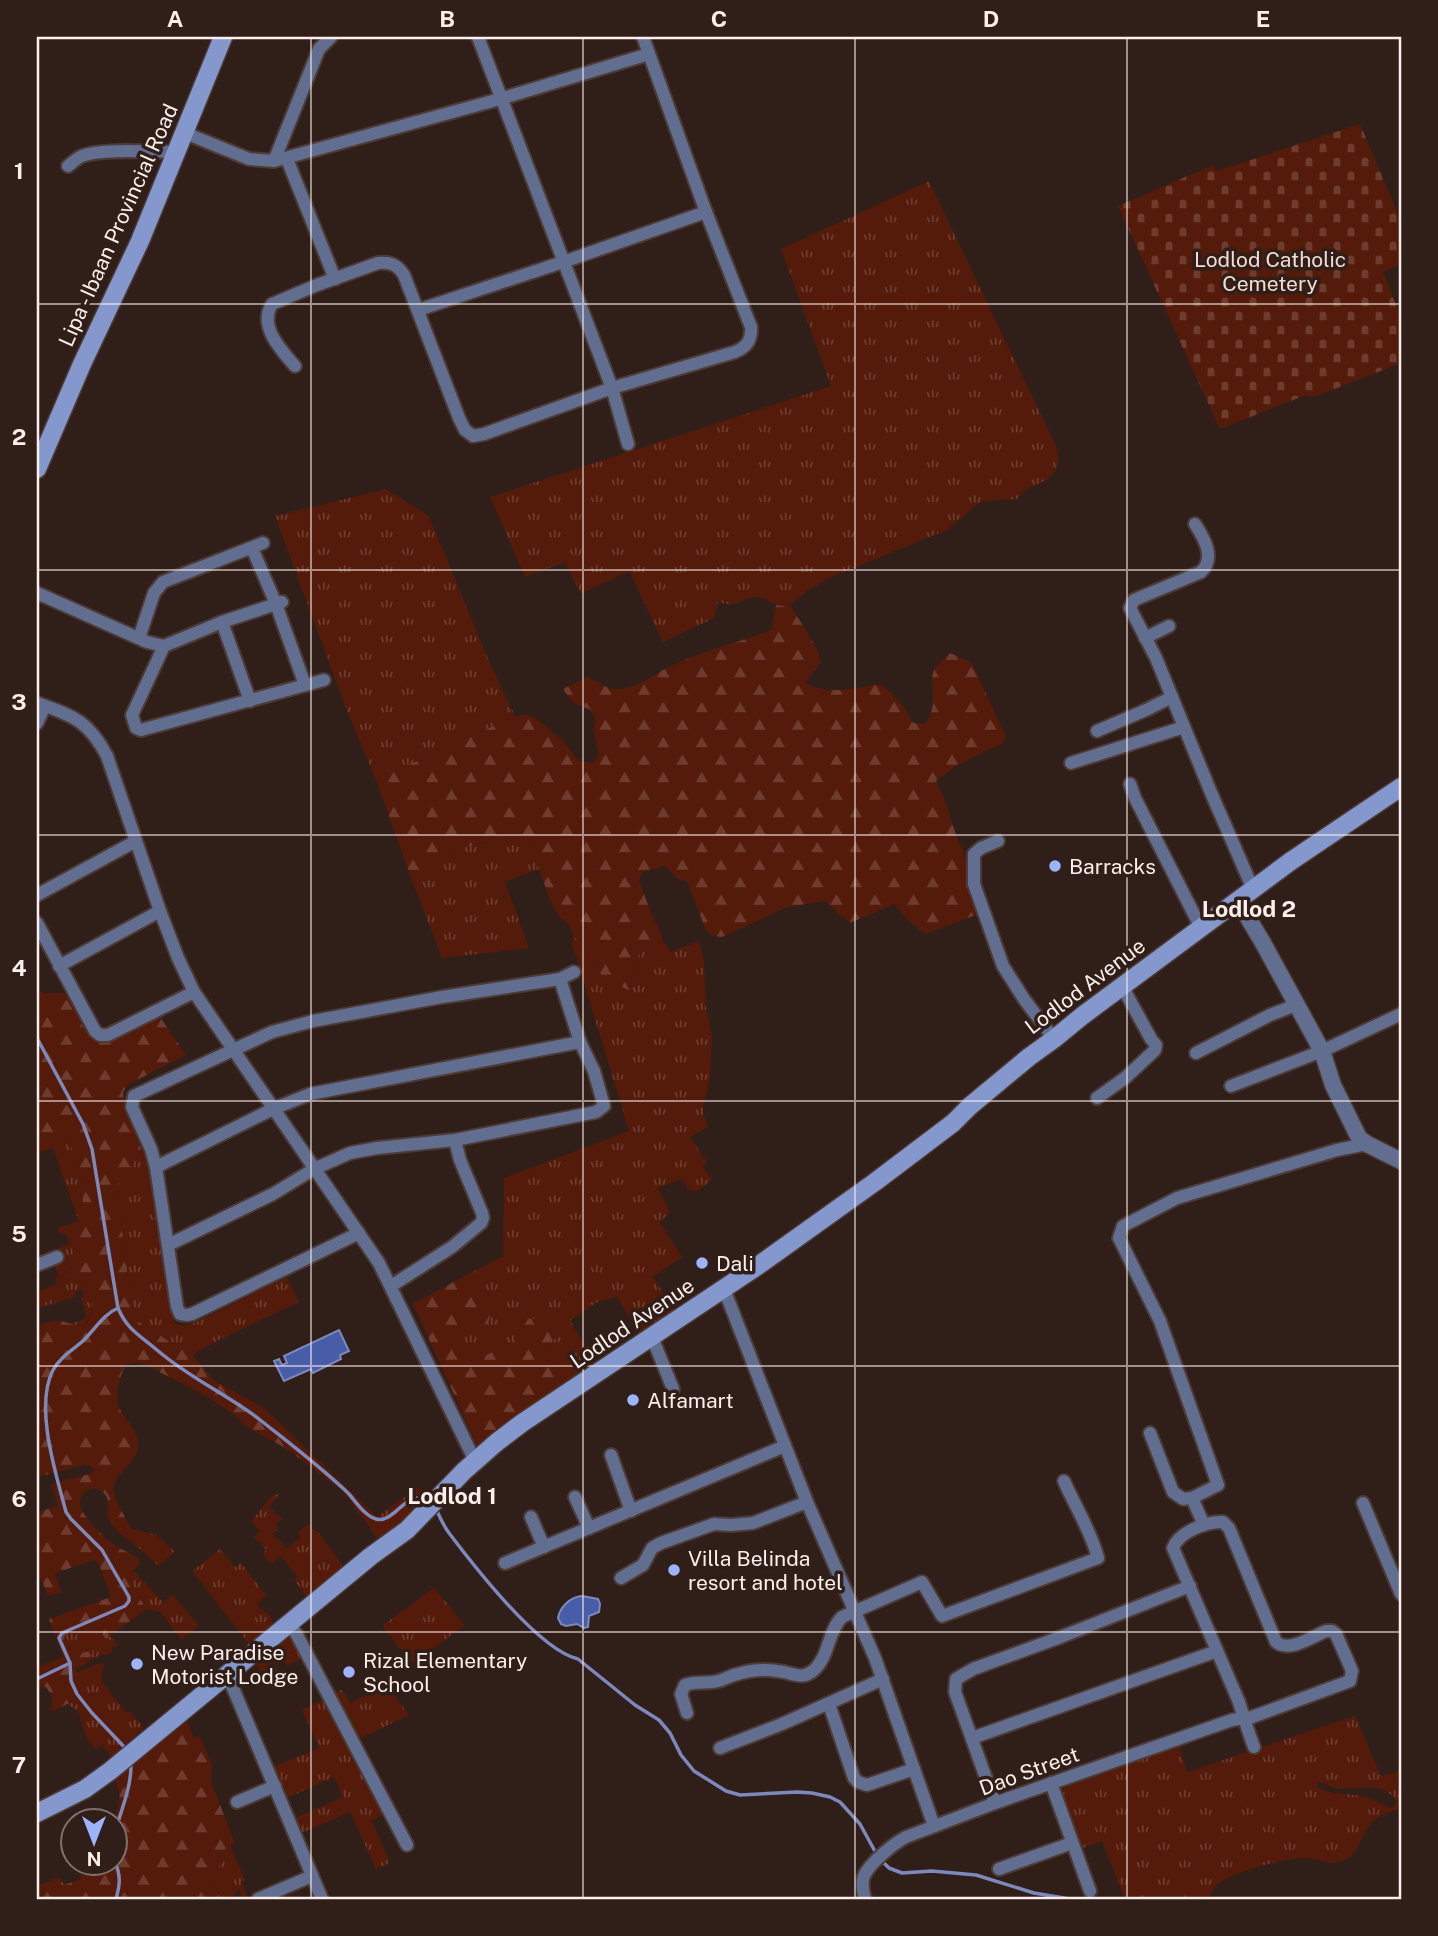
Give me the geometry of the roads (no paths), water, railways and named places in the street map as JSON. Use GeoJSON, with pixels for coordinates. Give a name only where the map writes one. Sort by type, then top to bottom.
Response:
{"type":"FeatureCollection","features":[{"type":"Feature","properties":{"kind":"main road","name":"Lipa - Ibaan Provincial Road"},"geometry":{"type":"LineString","coordinates":[[37,469],[82,364],[140,241],[223,37]]}},
{"type":"Feature","properties":{"kind":"main road","name":"Lodlod Avenue"},"geometry":{"type":"LineString","coordinates":[[37,1813],[85,1789],[122,1761],[375,1553],[407,1530],[475,1461],[523,1423],[724,1289],[875,1182],[953,1123],[1029,1057],[1082,1016],[1253,888],[1401,787]]}},
{"type":"Feature","properties":{"kind":"street"},"geometry":{"type":"LineString","coordinates":[[274,161],[319,49],[331,37]]}},
{"type":"Feature","properties":{"kind":"street"},"geometry":{"type":"LineString","coordinates":[[478,37],[612,388],[628,444]]}},
{"type":"Feature","properties":{"kind":"street"},"geometry":{"type":"LineString","coordinates":[[295,366],[274,340],[268,321],[269,309],[277,301],[378,263],[391,263],[404,275],[462,425],[473,436],[612,388],[745,348],[750,341],[751,327],[643,37]]}},
{"type":"Feature","properties":{"kind":"street"},"geometry":{"type":"LineString","coordinates":[[185,133],[258,161],[287,159],[649,54]]}},
{"type":"Feature","properties":{"kind":"street"},"geometry":{"type":"LineString","coordinates":[[68,166],[82,156],[93,154],[177,152]]}},
{"type":"Feature","properties":{"kind":"street"},"geometry":{"type":"LineString","coordinates":[[287,159],[335,279]]}},
{"type":"Feature","properties":{"kind":"street"},"geometry":{"type":"LineString","coordinates":[[418,310],[706,212]]}},
{"type":"Feature","properties":{"kind":"street"},"geometry":{"type":"LineString","coordinates":[[1195,524],[1205,540],[1209,559],[1206,568],[1134,600],[1131,610],[1156,658],[1253,888]]}},
{"type":"Feature","properties":{"kind":"street"},"geometry":{"type":"LineString","coordinates":[[139,638],[154,593],[163,582],[258,546],[306,685]]}},
{"type":"Feature","properties":{"kind":"street"},"geometry":{"type":"LineString","coordinates":[[37,593],[147,642],[164,646],[222,622],[279,603]]}},
{"type":"Feature","properties":{"kind":"street"},"geometry":{"type":"LineString","coordinates":[[222,622],[250,701]]}},
{"type":"Feature","properties":{"kind":"street"},"geometry":{"type":"LineString","coordinates":[[1145,638],[1169,626]]}},
{"type":"Feature","properties":{"kind":"street"},"geometry":{"type":"LineString","coordinates":[[164,646],[132,715],[136,728],[141,730],[324,680]]}},
{"type":"Feature","properties":{"kind":"street"},"geometry":{"type":"LineString","coordinates":[[1097,731],[1172,697]]}},
{"type":"Feature","properties":{"kind":"street"},"geometry":{"type":"LineString","coordinates":[[37,723],[39,702],[75,717],[98,739],[107,756],[160,911],[194,992],[379,1264],[475,1461]]}},
{"type":"Feature","properties":{"kind":"street"},"geometry":{"type":"LineString","coordinates":[[1071,763],[1184,727]]}},
{"type":"Feature","properties":{"kind":"street"},"geometry":{"type":"LineString","coordinates":[[1130,784],[1201,928]]}},
{"type":"Feature","properties":{"kind":"street"},"geometry":{"type":"LineString","coordinates":[[37,895],[136,841]]}},
{"type":"Feature","properties":{"kind":"street"},"geometry":{"type":"LineString","coordinates":[[998,841],[974,854],[974,884],[1006,972],[1054,1040]]}},
{"type":"Feature","properties":{"kind":"street"},"geometry":{"type":"LineString","coordinates":[[1238,901],[1322,1051],[1341,1103],[1359,1138],[1401,1161]]}},
{"type":"Feature","properties":{"kind":"street"},"geometry":{"type":"LineString","coordinates":[[59,966],[160,911]]}},
{"type":"Feature","properties":{"kind":"street"},"geometry":{"type":"LineString","coordinates":[[37,923],[95,1031],[100,1035],[108,1035],[194,992]]}},
{"type":"Feature","properties":{"kind":"street"},"geometry":{"type":"LineString","coordinates":[[359,1233],[187,1315],[180,1314],[156,1167],[132,1107],[134,1096],[272,1032],[313,1021],[442,997],[559,979],[574,972]]}},
{"type":"Feature","properties":{"kind":"street"},"geometry":{"type":"LineString","coordinates":[[168,1245],[350,1153],[455,1140],[596,1112],[604,1106],[594,1071],[580,1042],[559,979]]}},
{"type":"Feature","properties":{"kind":"street"},"geometry":{"type":"LineString","coordinates":[[1097,1098],[1155,1051],[1156,1045],[1122,986]]}},
{"type":"Feature","properties":{"kind":"street"},"geometry":{"type":"LineString","coordinates":[[1196,1053],[1270,1015],[1296,1005]]}},
{"type":"Feature","properties":{"kind":"street"},"geometry":{"type":"LineString","coordinates":[[1231,1086],[1322,1051],[1401,1014]]}},
{"type":"Feature","properties":{"kind":"street"},"geometry":{"type":"LineString","coordinates":[[156,1167],[273,1109],[310,1094],[580,1042]]}},
{"type":"Feature","properties":{"kind":"street"},"geometry":{"type":"LineString","coordinates":[[391,1286],[452,1247],[481,1223],[482,1213],[460,1160],[455,1140]]}},
{"type":"Feature","properties":{"kind":"street"},"geometry":{"type":"LineString","coordinates":[[1150,1433],[1173,1492],[1184,1499],[1192,1498],[1218,1485],[1163,1331],[1119,1238],[1123,1226],[1177,1198],[1337,1150],[1367,1144]]}},
{"type":"Feature","properties":{"kind":"street"},"geometry":{"type":"LineString","coordinates":[[37,1265],[57,1257]]}},
{"type":"Feature","properties":{"kind":"street"},"geometry":{"type":"LineString","coordinates":[[724,1289],[807,1502],[883,1679],[934,1826]]}},
{"type":"Feature","properties":{"kind":"street"},"geometry":{"type":"LineString","coordinates":[[652,1337],[673,1389]]}},
{"type":"Feature","properties":{"kind":"street"},"geometry":{"type":"LineString","coordinates":[[505,1563],[785,1447]]}},
{"type":"Feature","properties":{"kind":"street"},"geometry":{"type":"LineString","coordinates":[[611,1455],[631,1511]]}},
{"type":"Feature","properties":{"kind":"street"},"geometry":{"type":"LineString","coordinates":[[687,1713],[681,1693],[682,1687],[690,1683],[716,1682],[739,1674],[764,1671],[781,1671],[800,1676],[811,1673],[820,1663],[836,1623],[842,1617],[922,1582],[942,1616],[1098,1558],[1093,1541],[1064,1481]]}},
{"type":"Feature","properties":{"kind":"street"},"geometry":{"type":"LineString","coordinates":[[575,1497],[589,1528]]}},
{"type":"Feature","properties":{"kind":"street"},"geometry":{"type":"LineString","coordinates":[[1192,1498],[1204,1525],[1184,1535],[1174,1546],[1240,1702],[1243,1719],[1254,1747]]}},
{"type":"Feature","properties":{"kind":"street"},"geometry":{"type":"LineString","coordinates":[[621,1578],[643,1565],[652,1548],[661,1543],[714,1524],[753,1523],[807,1502]]}},
{"type":"Feature","properties":{"kind":"street"},"geometry":{"type":"LineString","coordinates":[[1363,1503],[1401,1594]]}},
{"type":"Feature","properties":{"kind":"street"},"geometry":{"type":"LineString","coordinates":[[531,1517],[544,1547]]}},
{"type":"Feature","properties":{"kind":"street","name":"Dao Street"},"geometry":{"type":"LineString","coordinates":[[865,1899],[862,1880],[869,1868],[901,1839],[1051,1783],[1348,1683],[1352,1678],[1352,1671],[1332,1630],[1290,1646],[1279,1645],[1229,1528],[1223,1522],[1204,1525]]}},
{"type":"Feature","properties":{"kind":"street"},"geometry":{"type":"LineString","coordinates":[[995,1803],[954,1689],[957,1678],[973,1669],[1190,1586]]}},
{"type":"Feature","properties":{"kind":"street"},"geometry":{"type":"LineString","coordinates":[[289,1623],[407,1845]]}},
{"type":"Feature","properties":{"kind":"street"},"geometry":{"type":"LineString","coordinates":[[972,1738],[1217,1651]]}},
{"type":"Feature","properties":{"kind":"street"},"geometry":{"type":"LineString","coordinates":[[227,1674],[322,1899]]}},
{"type":"Feature","properties":{"kind":"street"},"geometry":{"type":"LineString","coordinates":[[720,1748],[883,1679]]}},
{"type":"Feature","properties":{"kind":"street"},"geometry":{"type":"LineString","coordinates":[[829,1704],[858,1782],[870,1784],[914,1769]]}},
{"type":"Feature","properties":{"kind":"street"},"geometry":{"type":"LineString","coordinates":[[1051,1783],[1090,1891]]}},
{"type":"Feature","properties":{"kind":"street"},"geometry":{"type":"LineString","coordinates":[[237,1802],[275,1786]]}},
{"type":"Feature","properties":{"kind":"street"},"geometry":{"type":"LineString","coordinates":[[999,1869],[1072,1843]]}},
{"type":"Feature","properties":{"kind":"street"},"geometry":{"type":"LineString","coordinates":[[258,1899],[312,1876]]}},
{"type":"Feature","properties":{"kind":"water"},"geometry":{"type":"Polygon","coordinates":[[[339,1330],[349,1351],[340,1355],[341,1359],[313,1373],[311,1369],[284,1381],[274,1361],[279,1359],[282,1365],[287,1363],[284,1356],[339,1330]]]}},
{"type":"Feature","properties":{"kind":"water"},"geometry":{"type":"Polygon","coordinates":[[[582,1596],[598,1599],[600,1604],[599,1612],[589,1616],[588,1627],[561,1624],[558,1618],[563,1606],[573,1598],[582,1596]]]}},
{"type":"Feature","properties":{"kind":"waterway"},"geometry":{"type":"LineString","coordinates":[[37,1038],[83,1124],[92,1149],[118,1308],[130,1327],[181,1369],[259,1419],[327,1474],[372,1517],[383,1519],[390,1516],[413,1499],[420,1498],[427,1502]]}},
{"type":"Feature","properties":{"kind":"waterway"},"geometry":{"type":"LineString","coordinates":[[118,1308],[104,1318],[56,1365],[48,1385],[46,1421],[52,1460],[66,1512],[102,1550],[129,1597],[125,1606],[62,1633],[59,1638],[70,1663],[71,1681],[77,1694],[128,1751]]}},
{"type":"Feature","properties":{"kind":"waterway"},"geometry":{"type":"LineString","coordinates":[[436,1509],[460,1548],[508,1605],[545,1640],[578,1659],[635,1705],[659,1720],[694,1771],[726,1791],[740,1795],[797,1792],[830,1797],[840,1802],[860,1824],[877,1855]]}},
{"type":"Feature","properties":{"kind":"waterway"},"geometry":{"type":"LineString","coordinates":[[37,1679],[70,1663]]}},
{"type":"Feature","properties":{"kind":"waterway"},"geometry":{"type":"LineString","coordinates":[[123,1806],[129,1787],[131,1761]]}},
{"type":"Feature","properties":{"kind":"waterway"},"geometry":{"type":"LineString","coordinates":[[882,1861],[889,1868],[902,1873],[932,1871],[976,1875],[1034,1893],[1070,1899]]}},
{"type":"Feature","properties":{"kind":"waterway"},"geometry":{"type":"LineString","coordinates":[[116,1899],[118,1876]]}},
{"type":"Feature","properties":{"kind":"place","name":"Barracks"},"geometry":{"type":"Point","coordinates":[1055,866]}},
{"type":"Feature","properties":{"kind":"place","name":"Dali"},"geometry":{"type":"Point","coordinates":[702,1263]}},
{"type":"Feature","properties":{"kind":"place","name":"Alfamart"},"geometry":{"type":"Point","coordinates":[633,1400]}},
{"type":"Feature","properties":{"kind":"place","name":"Villa Belinda resort and hotel"},"geometry":{"type":"Point","coordinates":[674,1570]}},
{"type":"Feature","properties":{"kind":"place","name":"New Paradise Motorist Lodge"},"geometry":{"type":"Point","coordinates":[137,1664]}},
{"type":"Feature","properties":{"kind":"place","name":"Rizal Elementary School"},"geometry":{"type":"Point","coordinates":[349,1672]}},
{"type":"Feature","properties":{"kind":"district","name":"Lodlod 2"},"geometry":{"type":"Point","coordinates":[1249,908]}},
{"type":"Feature","properties":{"kind":"district","name":"Lodlod 1"},"geometry":{"type":"Point","coordinates":[452,1495]}},
{"type":"Feature","properties":{"kind":"park label","name":"Lodlod Catholic Cemetery"},"geometry":{"type":"Point","coordinates":[1270,271]}}]}
